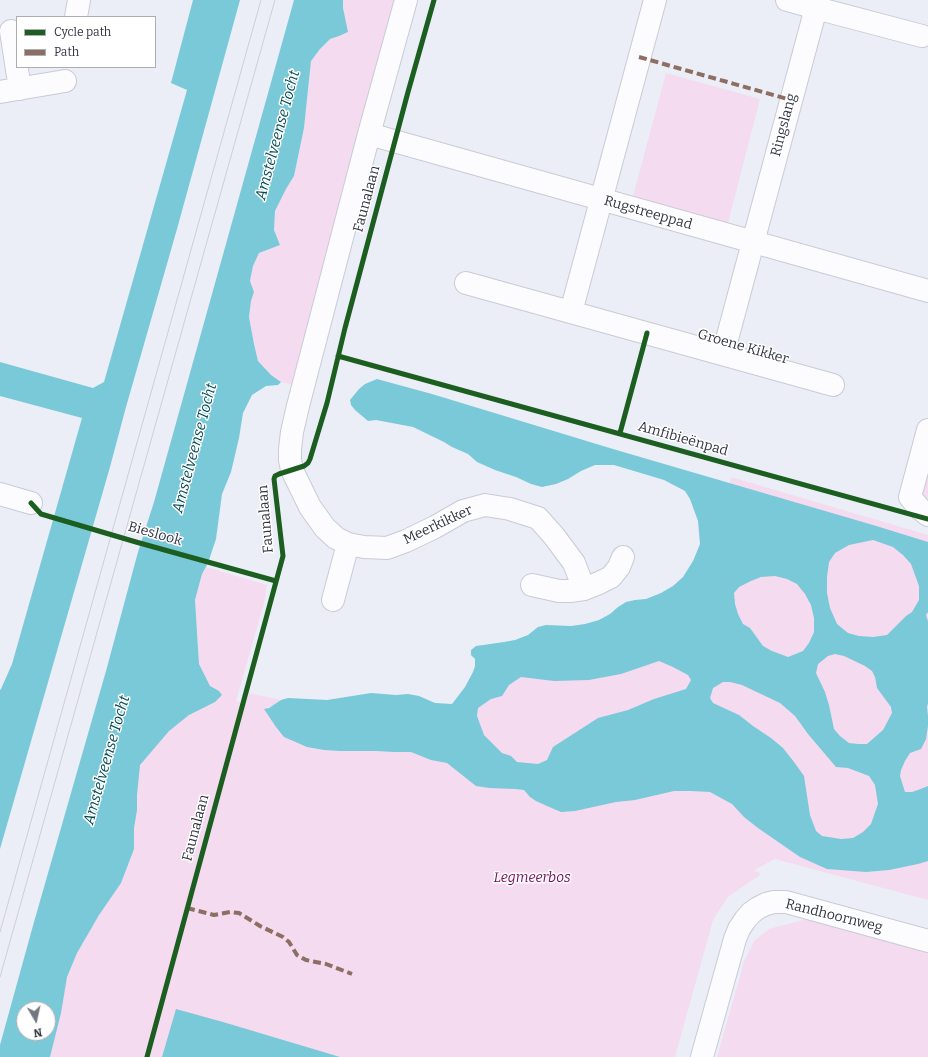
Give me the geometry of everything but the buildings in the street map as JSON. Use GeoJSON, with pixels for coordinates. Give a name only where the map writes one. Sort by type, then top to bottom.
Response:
{"type":"FeatureCollection","features":[{"type":"Feature","properties":{"kind":"street"},"geometry":{"type":"LineString","coordinates":[[76,16],[79,0]]}},
{"type":"Feature","properties":{"kind":"street","name":"Faunalaan"},"geometry":{"type":"LineString","coordinates":[[292,470],[290,450],[292,432],[298,406],[369,134],[406,0]]}},
{"type":"Feature","properties":{"kind":"street"},"geometry":{"type":"LineString","coordinates":[[571,312],[655,0]]}},
{"type":"Feature","properties":{"kind":"street"},"geometry":{"type":"LineString","coordinates":[[787,0],[922,36]]}},
{"type":"Feature","properties":{"kind":"street","name":"Ringslang"},"geometry":{"type":"LineString","coordinates":[[753,242],[816,8]]}},
{"type":"Feature","properties":{"kind":"street"},"geometry":{"type":"LineString","coordinates":[[9,31],[10,91],[65,81]]}},
{"type":"Feature","properties":{"kind":"street","name":"Rugstreeppad"},"geometry":{"type":"LineString","coordinates":[[369,134],[928,291]]}},
{"type":"Feature","properties":{"kind":"street","name":"Groene Kikker"},"geometry":{"type":"LineString","coordinates":[[723,354],[753,242]]}},
{"type":"Feature","properties":{"kind":"street","name":"Groene Kikker"},"geometry":{"type":"LineString","coordinates":[[466,283],[833,385]]}},
{"type":"Feature","properties":{"kind":"street"},"geometry":{"type":"LineString","coordinates":[[928,430],[910,497],[919,508],[928,515]]}},
{"type":"Feature","properties":{"kind":"street","name":"Meerkikker"},"geometry":{"type":"LineString","coordinates":[[292,470],[310,507],[321,523],[336,538],[348,544],[364,547],[387,548],[406,541],[462,511],[485,505],[510,509],[538,518],[554,536],[574,563],[584,589]]}},
{"type":"Feature","properties":{"kind":"street"},"geometry":{"type":"LineString","coordinates":[[0,494],[31,503]]}},
{"type":"Feature","properties":{"kind":"street"},"geometry":{"type":"LineString","coordinates":[[333,600],[348,544]]}},
{"type":"Feature","properties":{"kind":"street"},"geometry":{"type":"LineString","coordinates":[[532,585],[559,591],[584,589],[611,577],[619,567],[623,557]]}},
{"type":"Feature","properties":{"kind":"street","name":"Randhoornweg"},"geometry":{"type":"LineString","coordinates":[[702,1057],[735,938],[745,920],[758,908],[774,902],[786,902],[928,941]]}},
{"type":"Feature","properties":{"kind":"green space"},"geometry":{"type":"Polygon","coordinates":[[[343,0],[407,0],[303,387],[281,382],[271,375],[258,361],[249,316],[254,292],[250,281],[253,266],[259,253],[280,245],[274,230],[275,211],[294,176],[304,128],[311,61],[330,39],[347,32],[343,0]]]}},
{"type":"Feature","properties":{"kind":"green space"},"geometry":{"type":"Polygon","coordinates":[[[666,73],[760,99],[727,227],[632,200],[666,73]]]}},
{"type":"Feature","properties":{"kind":"green space"},"geometry":{"type":"Polygon","coordinates":[[[928,455],[928,499],[924,500],[917,494],[928,455]]]}},
{"type":"Feature","properties":{"kind":"green space","name":"Legmeerbos"},"geometry":{"type":"Polygon","coordinates":[[[731,477],[928,535],[928,900],[775,859],[754,870],[761,874],[728,897],[713,920],[675,1057],[13,1057],[20,1041],[56,1041],[56,1001],[50,1001],[118,671],[219,691],[210,687],[199,664],[195,600],[202,574],[206,567],[267,585],[264,603],[236,701],[246,704],[249,693],[281,700],[266,708],[428,731],[547,637],[665,613],[711,570],[731,477]]]}},
{"type":"Feature","properties":{"kind":"green space"},"geometry":{"type":"Polygon","coordinates":[[[806,919],[928,949],[928,1057],[717,1057],[744,962],[754,941],[769,929],[806,919]]]}},
{"type":"Feature","properties":{"kind":"water"},"geometry":{"type":"Polygon","coordinates":[[[193,0],[240,0],[110,467],[0,849],[0,690],[12,664],[82,418],[0,396],[0,362],[93,388],[104,382],[187,90],[171,83],[193,0]]]}},
{"type":"Feature","properties":{"kind":"water","name":"Amstelveense Tocht"},"geometry":{"type":"Polygon","coordinates":[[[294,0],[343,0],[343,8],[348,32],[330,39],[311,61],[304,128],[294,176],[275,211],[274,230],[280,245],[259,253],[253,266],[250,281],[254,292],[249,317],[258,361],[271,375],[281,382],[278,385],[266,386],[252,395],[243,413],[231,472],[222,494],[216,539],[208,563],[202,574],[195,600],[199,664],[210,686],[219,691],[222,695],[215,702],[189,715],[169,731],[140,765],[137,810],[134,828],[134,849],[121,883],[99,915],[77,953],[67,977],[56,1033],[56,1001],[16,1001],[16,1041],[54,1041],[50,1057],[0,1057],[0,1045],[106,671],[138,552],[154,502],[294,0]]]}},
{"type":"Feature","properties":{"kind":"water"},"geometry":{"type":"Polygon","coordinates":[[[377,379],[432,394],[928,542],[928,612],[926,615],[928,621],[928,726],[926,739],[921,749],[910,753],[901,770],[900,776],[905,792],[912,792],[928,786],[928,861],[889,870],[866,872],[827,869],[800,857],[758,828],[744,817],[732,804],[710,792],[674,791],[635,800],[616,802],[575,811],[561,812],[536,801],[524,790],[476,786],[447,763],[431,760],[411,752],[324,750],[307,747],[284,737],[264,709],[288,698],[327,700],[371,693],[396,695],[408,694],[419,696],[435,703],[452,704],[465,687],[473,672],[475,659],[471,655],[471,650],[476,646],[515,640],[528,635],[538,627],[546,625],[571,626],[599,620],[626,602],[646,599],[661,593],[673,586],[683,577],[693,561],[700,544],[698,521],[690,499],[685,491],[664,480],[614,465],[595,465],[556,484],[542,487],[531,484],[477,462],[468,454],[413,427],[376,420],[368,421],[355,410],[351,405],[350,400],[365,384],[377,379]],[[873,540],[849,545],[835,553],[829,562],[827,593],[830,608],[837,624],[848,633],[859,636],[873,637],[887,635],[912,612],[919,600],[919,586],[911,564],[893,547],[873,540]],[[775,576],[761,577],[739,587],[734,593],[735,604],[743,624],[750,628],[763,646],[772,651],[788,657],[803,651],[814,632],[814,618],[811,605],[805,594],[797,584],[787,579],[775,576]],[[835,654],[828,656],[818,664],[816,673],[825,692],[834,729],[849,743],[867,744],[883,730],[892,713],[891,707],[877,688],[872,671],[844,656],[835,654]],[[659,661],[621,674],[589,680],[554,681],[521,677],[509,685],[502,696],[491,699],[478,708],[477,716],[484,735],[502,753],[511,756],[517,762],[538,764],[547,760],[553,747],[598,718],[628,710],[654,699],[686,689],[691,680],[688,675],[659,661]],[[723,682],[713,688],[710,698],[713,703],[739,715],[783,748],[804,776],[810,815],[816,831],[822,836],[841,839],[853,838],[863,832],[871,824],[878,804],[875,785],[869,776],[848,768],[836,767],[795,716],[780,703],[742,685],[730,682],[723,682]]]}},
{"type":"Feature","properties":{"kind":"water"},"geometry":{"type":"Polygon","coordinates":[[[176,1009],[223,1022],[340,1057],[162,1057],[176,1009]]]}},
{"type":"Feature","properties":{"kind":"tram line"},"geometry":{"type":"LineString","coordinates":[[0,932],[261,0]]}},
{"type":"Feature","properties":{"kind":"tram line"},"geometry":{"type":"LineString","coordinates":[[0,977],[275,0]]}},
{"type":"Feature","properties":{"kind":"marked path"},"geometry":{"type":"LineString","coordinates":[[639,57],[791,100]]}},
{"type":"Feature","properties":{"kind":"marked path"},"geometry":{"type":"LineString","coordinates":[[187,908],[214,915],[230,912],[239,913],[260,926],[283,937],[289,942],[297,955],[306,960],[326,964],[352,974]]}},
{"type":"Feature","properties":{"kind":"cycle path"},"geometry":{"type":"LineString","coordinates":[[147,1057],[283,556],[274,479],[275,476],[279,474],[304,466],[310,459],[327,403],[345,328],[434,0]]}},
{"type":"Feature","properties":{"kind":"cycle path"},"geometry":{"type":"LineString","coordinates":[[620,433],[647,333]]}},
{"type":"Feature","properties":{"kind":"cycle path","name":"Amfibieënpad"},"geometry":{"type":"LineString","coordinates":[[338,356],[928,519]]}},
{"type":"Feature","properties":{"kind":"cycle path","name":"Bieslook"},"geometry":{"type":"LineString","coordinates":[[31,503],[41,514],[276,581]]}}]}
